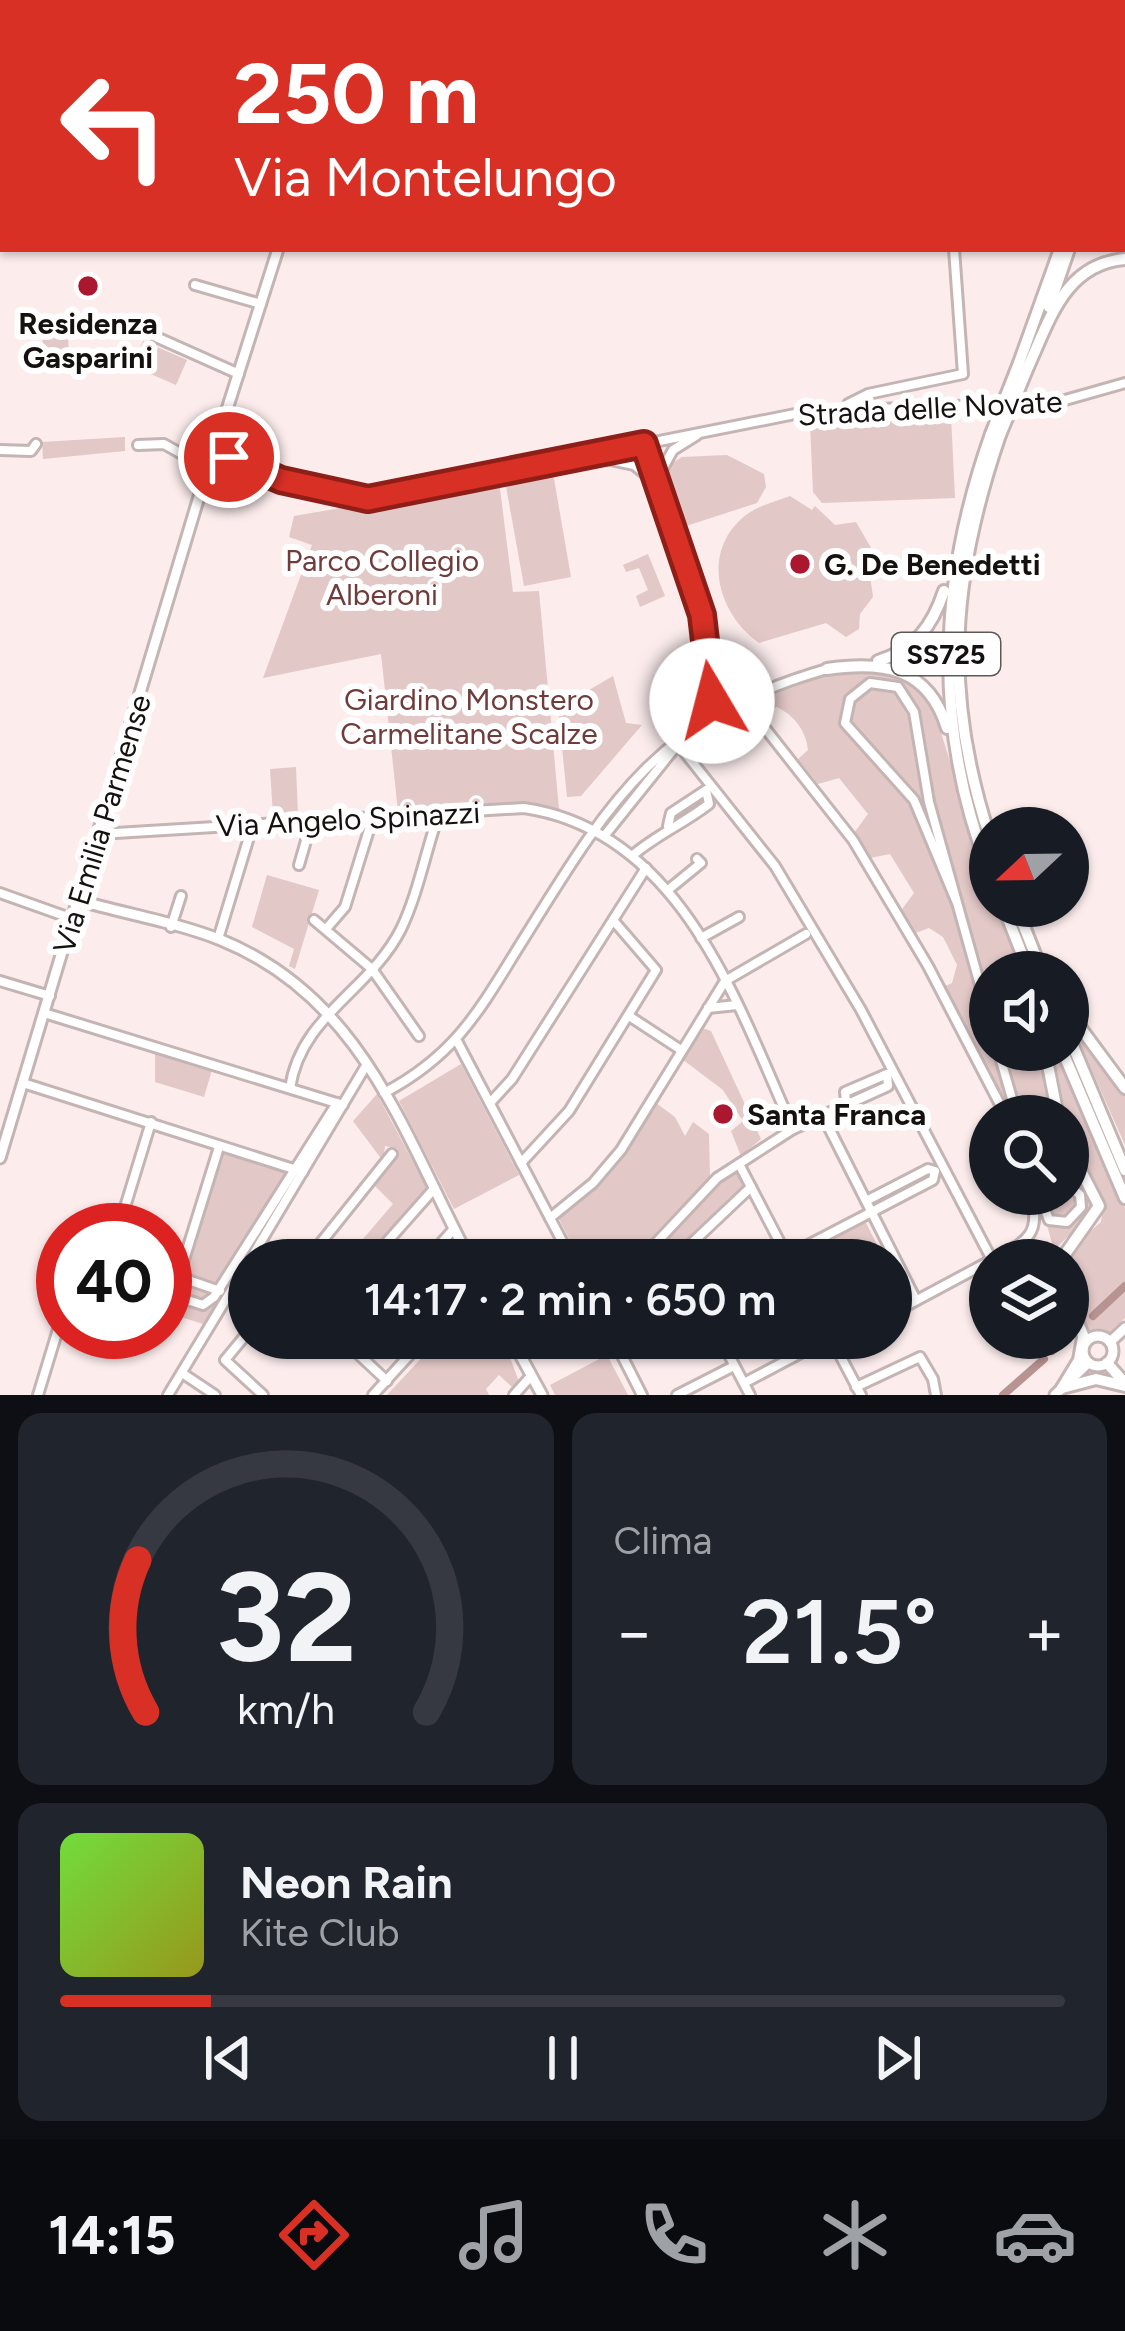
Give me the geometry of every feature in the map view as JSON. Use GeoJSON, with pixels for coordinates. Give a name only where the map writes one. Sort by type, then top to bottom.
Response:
{"type":"FeatureCollection","features":[{"type":"Feature","properties":{"kind":"highway","name":"SS725"},"geometry":{"type":"LineString","coordinates":[[1024,365],[1059,252]]}},
{"type":"Feature","properties":{"kind":"highway","name":"SS725"},"geometry":{"type":"LineString","coordinates":[[971,807],[956,754],[946,644],[955,557],[996,435],[1068,252]]}},
{"type":"Feature","properties":{"kind":"highway"},"geometry":{"type":"LineString","coordinates":[[1024,365],[1070,283],[1090,268],[1125,259]]}},
{"type":"Feature","properties":{"kind":"highway","name":"SS725"},"geometry":{"type":"LineString","coordinates":[[981,807],[966,751],[956,640],[964,557],[996,435]]}},
{"type":"Feature","properties":{"kind":"highway"},"geometry":{"type":"LineString","coordinates":[[827,669],[869,664],[911,646],[928,629],[955,557]]}},
{"type":"Feature","properties":{"kind":"highway"},"geometry":{"type":"LineString","coordinates":[[869,664],[905,671],[933,694],[956,754]]}},
{"type":"Feature","properties":{"kind":"highway"},"geometry":{"type":"LineString","coordinates":[[1089,1039],[1125,1088]]}},
{"type":"Feature","properties":{"kind":"highway"},"geometry":{"type":"LineString","coordinates":[[1071,1071],[1125,1198]]}},
{"type":"Feature","properties":{"kind":"highway"},"geometry":{"type":"LineString","coordinates":[[1084,1071],[1125,1170]]}},
{"type":"Feature","properties":{"kind":"highway"},"geometry":{"type":"LineString","coordinates":[[1076,1239],[1099,1206],[1089,1186]]}},
{"type":"Feature","properties":{"kind":"highway"},"geometry":{"type":"LineString","coordinates":[[1058,1392],[1079,1359]]}},
{"type":"Feature","properties":{"kind":"highway"},"geometry":{"type":"LineString","coordinates":[[1107,1364],[1125,1385]]}},
{"type":"Feature","properties":{"kind":"highway"},"geometry":{"type":"LineString","coordinates":[[1058,1392],[1111,1379],[1125,1385]]}},
{"type":"Feature","properties":{"kind":"main road","name":"Via Emilia Parmense"},"geometry":{"type":"LineString","coordinates":[[0,1158],[201,490],[222,449],[224,422],[277,252]]}},
{"type":"Feature","properties":{"kind":"main road","name":"Via Emilia Parmense"},"geometry":{"type":"LineString","coordinates":[[201,490],[198,463],[203,441],[224,422]]}},
{"type":"Feature","properties":{"kind":"main road"},"geometry":{"type":"LineString","coordinates":[[203,441],[222,449]]}},
{"type":"Feature","properties":{"kind":"main road"},"geometry":{"type":"LineString","coordinates":[[198,463],[215,467]]}},
{"type":"Feature","properties":{"kind":"main road"},"geometry":{"type":"LineString","coordinates":[[78,900],[218,939],[288,974],[329,1011],[367,1064],[459,1239]]}},
{"type":"Feature","properties":{"kind":"main road"},"geometry":{"type":"LineString","coordinates":[[1110,1342],[1125,1328]]}},
{"type":"Feature","properties":{"kind":"main road"},"geometry":{"type":"LineString","coordinates":[[1089,1338],[1110,1342]]}},
{"type":"Feature","properties":{"kind":"main road"},"geometry":{"type":"LineString","coordinates":[[1058,1392],[1088,1363],[1107,1364],[1113,1353],[1110,1342]]}},
{"type":"Feature","properties":{"kind":"main road"},"geometry":{"type":"LineString","coordinates":[[522,1359],[542,1395]]}},
{"type":"Feature","properties":{"kind":"main road"},"geometry":{"type":"LineString","coordinates":[[1086,1359],[1088,1363]]}},
{"type":"Feature","properties":{"kind":"street"},"geometry":{"type":"LineString","coordinates":[[842,408],[868,394],[963,374],[954,252]]}},
{"type":"Feature","properties":{"kind":"street"},"geometry":{"type":"LineString","coordinates":[[195,285],[261,304]]}},
{"type":"Feature","properties":{"kind":"street"},"geometry":{"type":"LineString","coordinates":[[156,337],[239,374]]}},
{"type":"Feature","properties":{"kind":"street","name":"Strada delle Novate"},"geometry":{"type":"LineString","coordinates":[[271,477],[336,496],[368,499],[842,408],[1058,402],[1125,383]]}},
{"type":"Feature","properties":{"kind":"street"},"geometry":{"type":"LineString","coordinates":[[654,476],[673,450],[701,432]]}},
{"type":"Feature","properties":{"kind":"street"},"geometry":{"type":"LineString","coordinates":[[138,445],[177,448],[203,441]]}},
{"type":"Feature","properties":{"kind":"street"},"geometry":{"type":"LineString","coordinates":[[0,450],[31,451],[36,444]]}},
{"type":"Feature","properties":{"kind":"street"},"geometry":{"type":"LineString","coordinates":[[644,444],[702,615],[702,692],[690,727]]}},
{"type":"Feature","properties":{"kind":"street"},"geometry":{"type":"LineString","coordinates":[[177,448],[198,463]]}},
{"type":"Feature","properties":{"kind":"street"},"geometry":{"type":"LineString","coordinates":[[222,449],[271,477]]}},
{"type":"Feature","properties":{"kind":"street"},"geometry":{"type":"LineString","coordinates":[[592,456],[634,465],[654,476]]}},
{"type":"Feature","properties":{"kind":"street"},"geometry":{"type":"LineString","coordinates":[[215,467],[271,477]]}},
{"type":"Feature","properties":{"kind":"street"},"geometry":{"type":"LineString","coordinates":[[704,666],[713,713]]}},
{"type":"Feature","properties":{"kind":"street"},"geometry":{"type":"LineString","coordinates":[[382,1093],[436,1061],[457,1041],[626,784],[690,727],[713,713],[827,669]]}},
{"type":"Feature","properties":{"kind":"street"},"geometry":{"type":"LineString","coordinates":[[709,681],[722,696],[742,699],[853,840],[928,966],[995,1095]]}},
{"type":"Feature","properties":{"kind":"street"},"geometry":{"type":"LineString","coordinates":[[957,904],[914,800],[845,723],[850,699],[870,683],[898,687],[914,712],[922,771],[970,951]]}},
{"type":"Feature","properties":{"kind":"street"},"geometry":{"type":"LineString","coordinates":[[702,692],[713,713]]}},
{"type":"Feature","properties":{"kind":"street"},"geometry":{"type":"LineString","coordinates":[[604,836],[678,744],[776,866],[861,1010],[981,1239]]}},
{"type":"Feature","properties":{"kind":"street"},"geometry":{"type":"LineString","coordinates":[[633,856],[668,826],[671,813],[706,790],[709,804],[681,826],[668,826]]}},
{"type":"Feature","properties":{"kind":"street","name":"Via Angelo Spinazzi"},"geometry":{"type":"LineString","coordinates":[[99,834],[524,808],[563,814],[633,856],[668,890],[725,981],[793,1130]]}},
{"type":"Feature","properties":{"kind":"street"},"geometry":{"type":"LineString","coordinates":[[290,1088],[301,1048],[329,1011],[372,969],[400,930],[439,813]]}},
{"type":"Feature","properties":{"kind":"street"},"geometry":{"type":"LineString","coordinates":[[326,929],[345,908],[373,817]]}},
{"type":"Feature","properties":{"kind":"street"},"geometry":{"type":"LineString","coordinates":[[299,865],[312,820]]}},
{"type":"Feature","properties":{"kind":"street"},"geometry":{"type":"LineString","coordinates":[[218,939],[254,824]]}},
{"type":"Feature","properties":{"kind":"street"},"geometry":{"type":"LineString","coordinates":[[668,890],[701,863],[697,859]]}},
{"type":"Feature","properties":{"kind":"street"},"geometry":{"type":"LineString","coordinates":[[490,1103],[512,1079],[646,868]]}},
{"type":"Feature","properties":{"kind":"street"},"geometry":{"type":"LineString","coordinates":[[0,893],[74,919]]}},
{"type":"Feature","properties":{"kind":"street"},"geometry":{"type":"LineString","coordinates":[[171,927],[181,896]]}},
{"type":"Feature","properties":{"kind":"street"},"geometry":{"type":"LineString","coordinates":[[701,938],[739,917]]}},
{"type":"Feature","properties":{"kind":"street"},"geometry":{"type":"LineString","coordinates":[[314,920],[372,969],[419,1036]]}},
{"type":"Feature","properties":{"kind":"street"},"geometry":{"type":"LineString","coordinates":[[521,1162],[568,1111],[656,970],[613,920]]}},
{"type":"Feature","properties":{"kind":"street"},"geometry":{"type":"LineString","coordinates":[[550,1217],[592,1183],[621,1150],[725,981],[806,934]]}},
{"type":"Feature","properties":{"kind":"street"},"geometry":{"type":"LineString","coordinates":[[0,981],[50,996]]}},
{"type":"Feature","properties":{"kind":"street"},"geometry":{"type":"LineString","coordinates":[[707,1009],[737,1005]]}},
{"type":"Feature","properties":{"kind":"street"},"geometry":{"type":"LineString","coordinates":[[44,1013],[340,1104]]}},
{"type":"Feature","properties":{"kind":"street"},"geometry":{"type":"LineString","coordinates":[[629,1016],[681,1050]]}},
{"type":"Feature","properties":{"kind":"street"},"geometry":{"type":"LineString","coordinates":[[457,1041],[561,1239]]}},
{"type":"Feature","properties":{"kind":"street"},"geometry":{"type":"LineString","coordinates":[[192,1302],[203,1305],[218,1290],[367,1064]]}},
{"type":"Feature","properties":{"kind":"street"},"geometry":{"type":"LineString","coordinates":[[887,1074],[888,1086],[853,1105],[846,1101],[845,1092],[887,1074]]}},
{"type":"Feature","properties":{"kind":"street"},"geometry":{"type":"LineString","coordinates":[[23,1083],[297,1171]]}},
{"type":"Feature","properties":{"kind":"street"},"geometry":{"type":"LineString","coordinates":[[660,1239],[717,1178],[846,1101]]}},
{"type":"Feature","properties":{"kind":"street"},"geometry":{"type":"LineString","coordinates":[[0,1103],[16,1106]]}},
{"type":"Feature","properties":{"kind":"street"},"geometry":{"type":"LineString","coordinates":[[822,1114],[916,1300]]}},
{"type":"Feature","properties":{"kind":"street"},"geometry":{"type":"LineString","coordinates":[[126,1203],[151,1122]]}},
{"type":"Feature","properties":{"kind":"street"},"geometry":{"type":"LineString","coordinates":[[192,1234],[219,1147]]}},
{"type":"Feature","properties":{"kind":"street"},"geometry":{"type":"LineString","coordinates":[[324,1239],[392,1154]]}},
{"type":"Feature","properties":{"kind":"street"},"geometry":{"type":"LineString","coordinates":[[739,1164],[778,1239]]}},
{"type":"Feature","properties":{"kind":"street"},"geometry":{"type":"LineString","coordinates":[[823,1239],[934,1180],[935,1171],[928,1168],[866,1201]]}},
{"type":"Feature","properties":{"kind":"street"},"geometry":{"type":"LineString","coordinates":[[262,1239],[297,1171]]}},
{"type":"Feature","properties":{"kind":"street"},"geometry":{"type":"LineString","coordinates":[[698,1239],[751,1187]]}},
{"type":"Feature","properties":{"kind":"street"},"geometry":{"type":"LineString","coordinates":[[390,1239],[433,1190]]}},
{"type":"Feature","properties":{"kind":"street"},"geometry":{"type":"LineString","coordinates":[[1046,1215],[1049,1220],[1067,1222],[1074,1215]]}},
{"type":"Feature","properties":{"kind":"street"},"geometry":{"type":"LineString","coordinates":[[446,1239],[454,1230]]}},
{"type":"Feature","properties":{"kind":"street"},"geometry":{"type":"LineString","coordinates":[[912,1302],[969,1272]]}},
{"type":"Feature","properties":{"kind":"street"},"geometry":{"type":"LineString","coordinates":[[192,1281],[228,1294]]}},
{"type":"Feature","properties":{"kind":"street"},"geometry":{"type":"LineString","coordinates":[[168,1395],[228,1296]]}},
{"type":"Feature","properties":{"kind":"street"},"geometry":{"type":"LineString","coordinates":[[228,1356],[225,1360],[250,1390],[263,1395]]}},
{"type":"Feature","properties":{"kind":"street"},"geometry":{"type":"LineString","coordinates":[[841,1359],[858,1391],[920,1357],[936,1395]]}},
{"type":"Feature","properties":{"kind":"street"},"geometry":{"type":"LineString","coordinates":[[38,1395],[49,1359]]}},
{"type":"Feature","properties":{"kind":"street"},"geometry":{"type":"LineString","coordinates":[[363,1359],[386,1381]]}},
{"type":"Feature","properties":{"kind":"street"},"geometry":{"type":"LineString","coordinates":[[373,1395],[406,1359]]}},
{"type":"Feature","properties":{"kind":"street"},"geometry":{"type":"LineString","coordinates":[[624,1359],[643,1395]]}},
{"type":"Feature","properties":{"kind":"street"},"geometry":{"type":"LineString","coordinates":[[730,1359],[750,1395]]}},
{"type":"Feature","properties":{"kind":"street"},"geometry":{"type":"LineString","coordinates":[[744,1383],[793,1359]]}},
{"type":"Feature","properties":{"kind":"street"},"geometry":{"type":"LineString","coordinates":[[677,1395],[734,1366]]}},
{"type":"Feature","properties":{"kind":"street"},"geometry":{"type":"LineString","coordinates":[[182,1373],[214,1395]]}},
{"type":"Feature","properties":{"kind":"street"},"geometry":{"type":"LineString","coordinates":[[514,1395],[531,1376]]}},
{"type":"Feature","properties":{"kind":"green space"},"geometry":{"type":"Polygon","coordinates":[[[67,323],[70,369],[44,370],[42,325],[67,323]]]}},
{"type":"Feature","properties":{"kind":"green space"},"geometry":{"type":"Polygon","coordinates":[[[143,341],[187,360],[176,385],[132,366],[143,341]]]}},
{"type":"Feature","properties":{"kind":"green space"},"geometry":{"type":"Polygon","coordinates":[[[951,416],[955,498],[822,503],[813,492],[810,423],[951,416]]]}},
{"type":"Feature","properties":{"kind":"green space"},"geometry":{"type":"Polygon","coordinates":[[[125,437],[125,451],[43,459],[42,442],[125,437]]]}},
{"type":"Feature","properties":{"kind":"green space"},"geometry":{"type":"Polygon","coordinates":[[[727,455],[764,474],[766,487],[757,503],[683,527],[667,481],[669,465],[682,457],[727,455]]]}},
{"type":"Feature","properties":{"kind":"green space"},"geometry":{"type":"Polygon","coordinates":[[[553,473],[571,577],[524,586],[505,481],[553,473]]]}},
{"type":"Feature","properties":{"kind":"green space"},"geometry":{"type":"Polygon","coordinates":[[[499,481],[513,592],[539,591],[559,809],[398,811],[381,654],[263,678],[312,545],[289,537],[294,516],[499,481]]]}},
{"type":"Feature","properties":{"kind":"green space","name":"G. De Benedetti"},"geometry":{"type":"Polygon","coordinates":[[[790,496],[812,510],[815,506],[835,525],[856,522],[884,570],[870,575],[873,597],[860,614],[859,629],[846,637],[826,623],[759,643],[744,630],[724,599],[719,563],[732,530],[751,512],[790,496]]]}},
{"type":"Feature","properties":{"kind":"green space"},"geometry":{"type":"Polygon","coordinates":[[[648,554],[665,596],[640,607],[636,596],[648,590],[639,568],[626,572],[623,565],[648,554]]]}},
{"type":"Feature","properties":{"kind":"green space"},"geometry":{"type":"Polygon","coordinates":[[[876,670],[902,676],[932,704],[969,822],[969,927],[1005,927],[1015,951],[969,951],[969,1034],[943,987],[952,983],[957,965],[943,937],[929,928],[913,934],[900,912],[914,893],[890,854],[870,858],[854,833],[868,814],[839,778],[818,784],[798,759],[808,750],[794,720],[777,707],[758,713],[751,703],[823,676],[876,670]]]}},
{"type":"Feature","properties":{"kind":"green space"},"geometry":{"type":"Polygon","coordinates":[[[613,676],[626,723],[642,725],[581,796],[567,797],[558,708],[613,676]]]}},
{"type":"Feature","properties":{"kind":"green space"},"geometry":{"type":"Polygon","coordinates":[[[296,767],[298,814],[273,815],[270,769],[296,767]]]}},
{"type":"Feature","properties":{"kind":"green space"},"geometry":{"type":"Polygon","coordinates":[[[267,875],[319,890],[295,969],[289,966],[294,949],[252,927],[267,875]]]}},
{"type":"Feature","properties":{"kind":"green space"},"geometry":{"type":"Polygon","coordinates":[[[702,1028],[711,1031],[761,1139],[741,1156],[731,1131],[743,1121],[723,1090],[682,1059],[702,1028]]]}},
{"type":"Feature","properties":{"kind":"green space"},"geometry":{"type":"Polygon","coordinates":[[[1089,1046],[1125,1095],[1125,1145],[1089,1064],[1089,1046]]]}},
{"type":"Feature","properties":{"kind":"green space"},"geometry":{"type":"Polygon","coordinates":[[[155,1052],[212,1070],[204,1097],[155,1082],[155,1052]]]}},
{"type":"Feature","properties":{"kind":"green space"},"geometry":{"type":"Polygon","coordinates":[[[461,1064],[519,1175],[454,1209],[399,1101],[461,1064]]]}},
{"type":"Feature","properties":{"kind":"green space"},"geometry":{"type":"Polygon","coordinates":[[[989,1071],[1047,1071],[1052,1095],[1002,1095],[989,1071]]]}},
{"type":"Feature","properties":{"kind":"green space"},"geometry":{"type":"Polygon","coordinates":[[[1057,1071],[1068,1071],[1078,1095],[1062,1095],[1057,1071]]]}},
{"type":"Feature","properties":{"kind":"green space"},"geometry":{"type":"Polygon","coordinates":[[[377,1094],[428,1190],[380,1239],[363,1239],[393,1204],[374,1185],[398,1149],[385,1146],[383,1161],[353,1121],[377,1094]]]}},
{"type":"Feature","properties":{"kind":"green space"},"geometry":{"type":"Polygon","coordinates":[[[656,1103],[675,1117],[685,1136],[693,1122],[709,1134],[710,1177],[651,1239],[569,1239],[558,1217],[594,1185],[656,1103]]]}},
{"type":"Feature","properties":{"kind":"green space"},"geometry":{"type":"Polygon","coordinates":[[[1089,1122],[1125,1208],[1125,1318],[1098,1343],[1089,1330],[1089,1239],[1081,1239],[1101,1222],[1104,1200],[1089,1169],[1089,1122]]]}},
{"type":"Feature","properties":{"kind":"green space"},"geometry":{"type":"Polygon","coordinates":[[[219,1147],[292,1175],[255,1239],[228,1239],[228,1287],[206,1325],[192,1321],[192,1232],[219,1147]]]}},
{"type":"Feature","properties":{"kind":"green space"},"geometry":{"type":"Polygon","coordinates":[[[738,1170],[748,1187],[694,1239],[664,1239],[720,1180],[738,1170]]]}},
{"type":"Feature","properties":{"kind":"green space"},"geometry":{"type":"Polygon","coordinates":[[[1089,1188],[1098,1207],[1065,1239],[1051,1239],[1044,1215],[1089,1215],[1089,1188]]]}},
{"type":"Feature","properties":{"kind":"green space"},"geometry":{"type":"Polygon","coordinates":[[[865,1221],[874,1239],[831,1239],[865,1221]]]}},
{"type":"Feature","properties":{"kind":"green space"},"geometry":{"type":"Polygon","coordinates":[[[420,1359],[511,1359],[519,1382],[512,1387],[499,1375],[486,1389],[489,1395],[387,1395],[420,1359]]]}},
{"type":"Feature","properties":{"kind":"green space"},"geometry":{"type":"Polygon","coordinates":[[[599,1359],[609,1359],[628,1395],[555,1395],[550,1385],[599,1359]]]}},
{"type":"Feature","properties":{"kind":"waterway"},"geometry":{"type":"LineString","coordinates":[[1093,1316],[1125,1286]]}},
{"type":"Feature","properties":{"kind":"waterway"},"geometry":{"type":"LineString","coordinates":[[1003,1395],[1044,1359]]}},
{"type":"Feature","properties":{"kind":"place","name":"Residenza Gasparini"},"geometry":{"type":"Point","coordinates":[88,286]}},
{"type":"Feature","properties":{"kind":"place","name":"G. De Benedetti"},"geometry":{"type":"Point","coordinates":[800,564]}},
{"type":"Feature","properties":{"kind":"place","name":"Santa Franca"},"geometry":{"type":"Point","coordinates":[723,1114]}},
{"type":"Feature","properties":{"kind":"route"},"geometry":{"type":"LineString","coordinates":[[229,457],[269,472],[271,477],[336,496],[368,499],[644,444],[702,615],[704,666],[712,701]]}},
{"type":"Feature","properties":{"kind":"park label","name":"Parco Collegio Alberoni"},"geometry":{"type":"Point","coordinates":[382,577]}},
{"type":"Feature","properties":{"kind":"park label","name":"Giardino Monstero Carmelitane Scalze"},"geometry":{"type":"Point","coordinates":[469,716]}}]}
